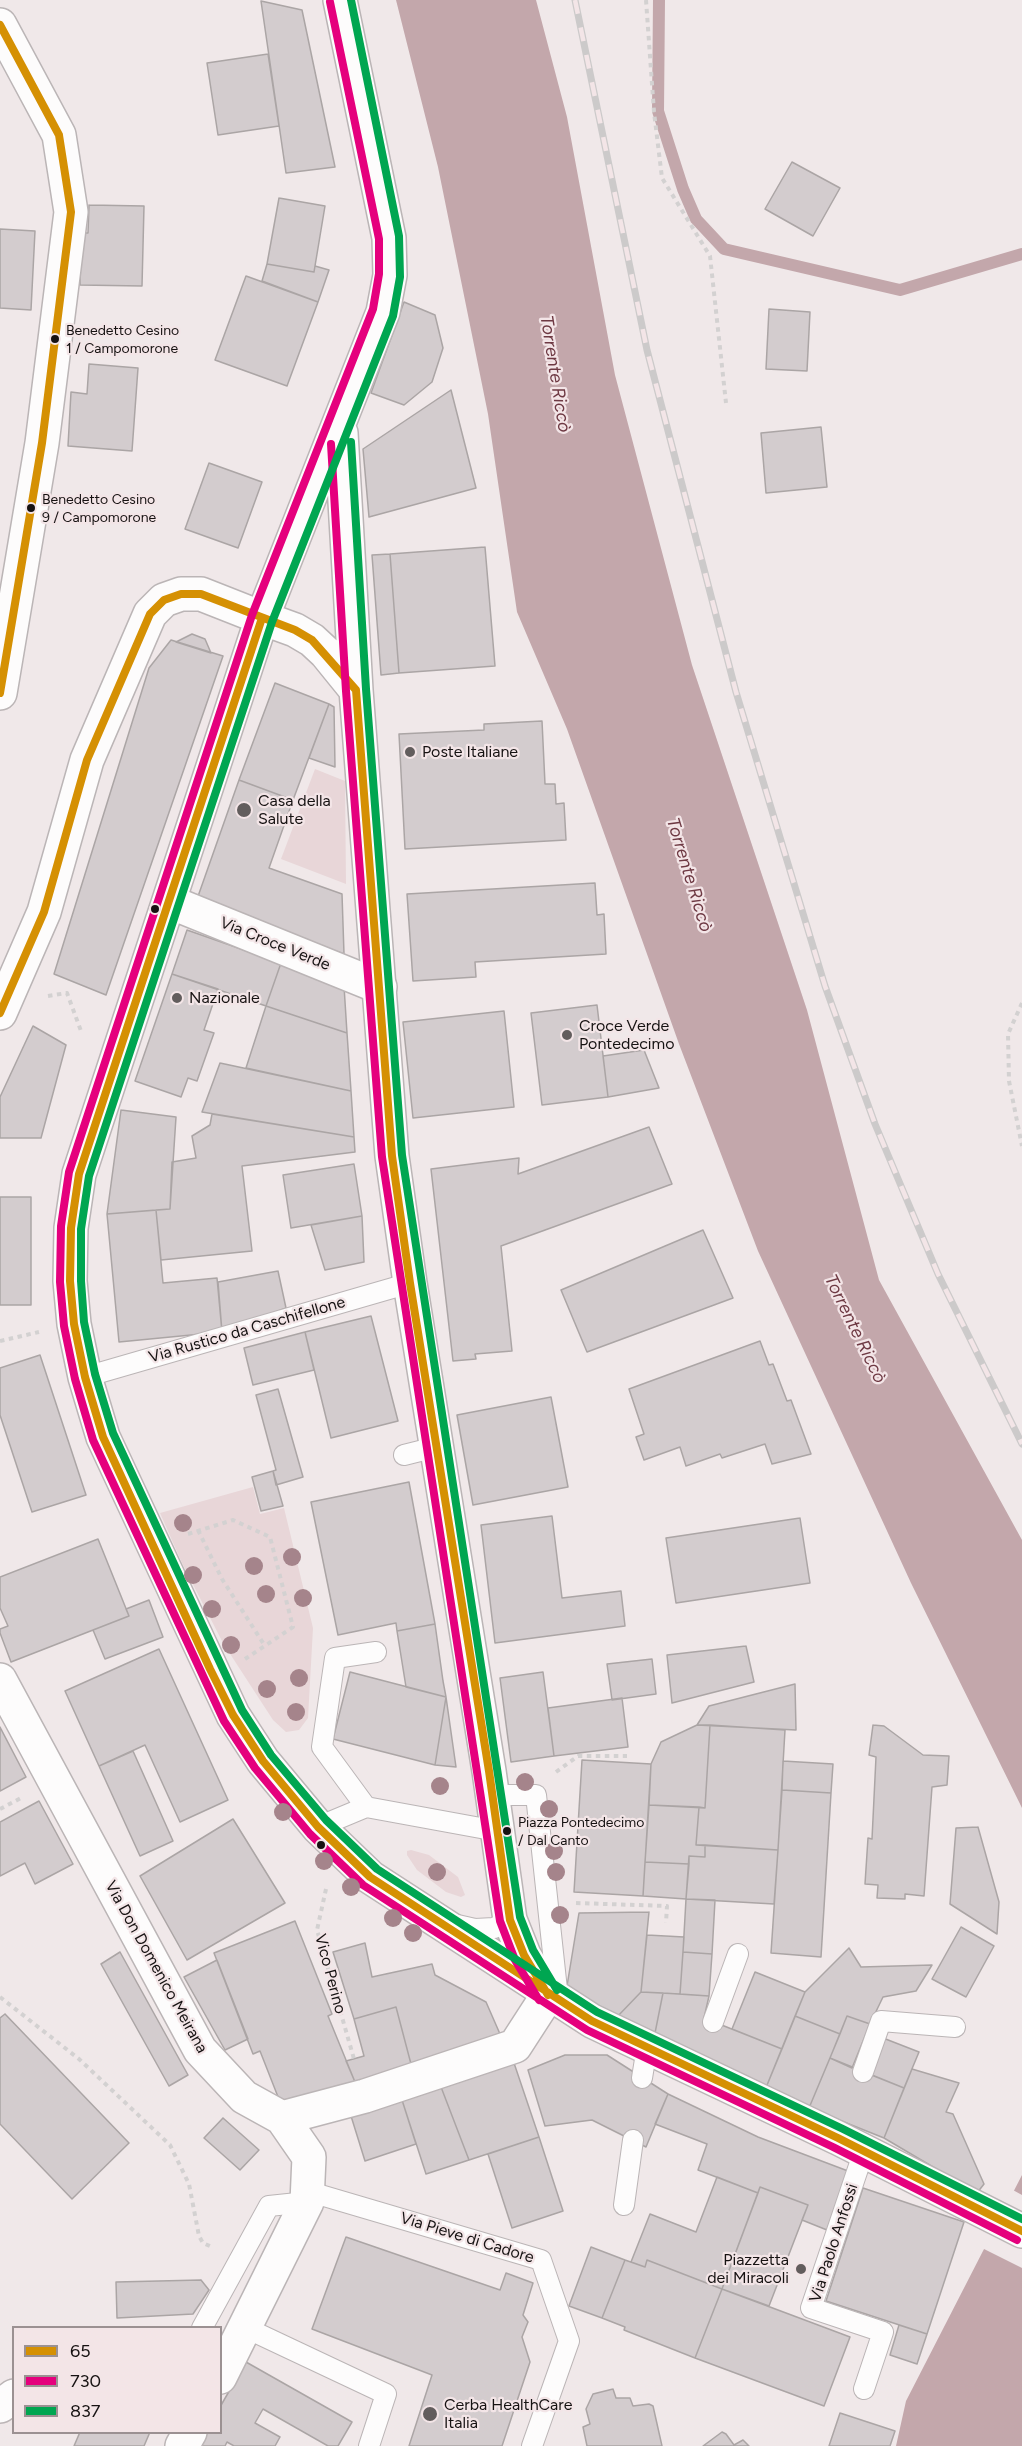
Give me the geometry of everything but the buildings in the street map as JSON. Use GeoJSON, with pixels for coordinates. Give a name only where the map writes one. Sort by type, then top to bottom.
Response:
{"type":"FeatureCollection","features":[{"type":"Feature","properties":{"kind":"main road"},"geometry":{"type":"LineString","coordinates":[[340,0],[389,238],[390,275],[382,312],[262,618],[79,1174],[71,1228],[70,1281],[74,1324],[85,1377],[104,1437],[233,1715],[263,1761],[318,1827],[370,1877],[592,2021],[645,2062],[698,2065],[849,2137],[981,2212],[1022,2231]]}},
{"type":"Feature","properties":{"kind":"main road"},"geometry":{"type":"LineString","coordinates":[[0,25],[59,135],[71,212],[42,443],[0,693]]}},
{"type":"Feature","properties":{"kind":"main road"},"geometry":{"type":"LineString","coordinates":[[340,424],[356,690],[392,1156],[410,1283],[493,1795],[510,1920],[524,1955],[553,1997]]}},
{"type":"Feature","properties":{"kind":"main road"},"geometry":{"type":"LineString","coordinates":[[0,1013],[44,912],[87,759],[150,614],[164,600],[181,594],[201,594],[295,630],[312,640],[326,653],[356,690]]}},
{"type":"Feature","properties":{"kind":"main road","name":"Via Croce Verde"},"geometry":{"type":"LineString","coordinates":[[170,902],[380,987]]}},
{"type":"Feature","properties":{"kind":"main road","name":"Via Don Domenico Meirana"},"geometry":{"type":"LineString","coordinates":[[0,1680],[200,2050],[244,2097],[282,2118]]}},
{"type":"Feature","properties":{"kind":"main road"},"geometry":{"type":"LineString","coordinates":[[222,2372],[234,2340],[307,2196],[309,2157],[282,2118],[365,2096],[515,2046],[553,1997]]}},
{"type":"Feature","properties":{"kind":"lane","name":"Via Rustico da Caschifellone"},"geometry":{"type":"LineString","coordinates":[[85,1377],[410,1283]]}},
{"type":"Feature","properties":{"kind":"lane"},"geometry":{"type":"LineString","coordinates":[[404,1455],[436,1447]]}},
{"type":"Feature","properties":{"kind":"lane"},"geometry":{"type":"LineString","coordinates":[[366,1807],[322,1748],[335,1658],[376,1652]]}},
{"type":"Feature","properties":{"kind":"lane"},"geometry":{"type":"LineString","coordinates":[[493,1795],[536,1795],[553,1997]]}},
{"type":"Feature","properties":{"kind":"lane"},"geometry":{"type":"LineString","coordinates":[[318,1827],[366,1807],[497,1831]]}},
{"type":"Feature","properties":{"kind":"lane"},"geometry":{"type":"LineString","coordinates":[[433,1919],[475,1929],[494,1928],[510,1920]]}},
{"type":"Feature","properties":{"kind":"lane"},"geometry":{"type":"LineString","coordinates":[[713,2022],[738,1954]]}},
{"type":"Feature","properties":{"kind":"lane"},"geometry":{"type":"LineString","coordinates":[[863,2072],[881,2021],[955,2027]]}},
{"type":"Feature","properties":{"kind":"lane","name":"Via Paolo Anfossi"},"geometry":{"type":"LineString","coordinates":[[849,2137],[811,2308],[883,2332],[864,2389]]}},
{"type":"Feature","properties":{"kind":"lane"},"geometry":{"type":"LineString","coordinates":[[624,2205],[633,2140]]}},
{"type":"Feature","properties":{"kind":"lane","name":"Via Pieve di Cadore"},"geometry":{"type":"LineString","coordinates":[[203,2326],[269,2206],[307,2196],[541,2260],[569,2341],[532,2446]]}},
{"type":"Feature","properties":{"kind":"lane"},"geometry":{"type":"LineString","coordinates":[[234,2340],[386,2394],[369,2446]]}},
{"type":"Feature","properties":{"kind":"path"},"geometry":{"type":"LineString","coordinates":[[646,0],[654,112],[662,178],[710,256],[726,403]]}},
{"type":"Feature","properties":{"kind":"path"},"geometry":{"type":"LineString","coordinates":[[40,997],[67,993],[81,1031]]}},
{"type":"Feature","properties":{"kind":"path"},"geometry":{"type":"LineString","coordinates":[[1022,1003],[1008,1034],[1009,1081],[1022,1146]]}},
{"type":"Feature","properties":{"kind":"path"},"geometry":{"type":"LineString","coordinates":[[0,1341],[42,1332]]}},
{"type":"Feature","properties":{"kind":"path"},"geometry":{"type":"LineString","coordinates":[[180,1536],[233,1520],[270,1537],[293,1627],[237,1664]]}},
{"type":"Feature","properties":{"kind":"path"},"geometry":{"type":"LineString","coordinates":[[198,1530],[222,1579],[265,1646]]}},
{"type":"Feature","properties":{"kind":"path"},"geometry":{"type":"LineString","coordinates":[[556,1772],[578,1756],[627,1756]]}},
{"type":"Feature","properties":{"kind":"path","name":"Vico Perino"},"geometry":{"type":"LineString","coordinates":[[326,1889],[317,1930],[354,2059]]}},
{"type":"Feature","properties":{"kind":"path"},"geometry":{"type":"LineString","coordinates":[[569,1903],[667,1906],[666,1923]]}},
{"type":"Feature","properties":{"kind":"path"},"geometry":{"type":"LineString","coordinates":[[0,1997],[80,2059],[170,2145],[189,2184],[199,2236],[203,2243],[210,2247],[218,2245]]}},
{"type":"Feature","properties":{"kind":"shaded area"},"geometry":{"type":"Polygon","coordinates":[[[315,769],[345,781],[346,884],[281,859],[315,769]]]}},
{"type":"Feature","properties":{"kind":"shaded area"},"geometry":{"type":"Polygon","coordinates":[[[253,1487],[260,1514],[284,1508],[313,1628],[308,1718],[299,1730],[286,1732],[273,1720],[223,1643],[182,1563],[160,1513],[253,1487]]]}},
{"type":"Feature","properties":{"kind":"shaded area"},"geometry":{"type":"Polygon","coordinates":[[[407,1851],[429,1855],[458,1877],[465,1895],[461,1897],[446,1892],[417,1870],[407,1855],[407,1851]]]}},
{"type":"Feature","properties":{"kind":"water","name":"Torrente Riccò"},"geometry":{"type":"Polygon","coordinates":[[[396,0],[536,0],[567,117],[615,375],[692,665],[807,1010],[879,1280],[1022,1540],[1022,1808],[911,1583],[758,1251],[679,1044],[567,729],[517,612],[488,414],[438,167],[396,0]]]}},
{"type":"Feature","properties":{"kind":"water"},"geometry":{"type":"Polygon","coordinates":[[[1022,2175],[1022,2446],[896,2446],[906,2401],[1022,2175]]]}},
{"type":"Feature","properties":{"kind":"pier"},"geometry":{"type":"Polygon","coordinates":[[[1011,2189],[1022,2195],[1022,2268],[980,2247],[1011,2189]]]}},
{"type":"Feature","properties":{"kind":"waterway"},"geometry":{"type":"LineString","coordinates":[[659,0],[658,111],[683,189],[696,219],[724,249],[900,290],[1022,254]]}},
{"type":"Feature","properties":{"kind":"railway"},"geometry":{"type":"LineString","coordinates":[[575,0],[647,350],[736,692],[825,986],[875,1124],[938,1274],[1022,1444]]}},
{"type":"Feature","properties":{"kind":"transit line","name":"837"},"geometry":{"type":"LineString","coordinates":[[351,0],[399,236],[400,277],[393,316],[272,622],[89,1176],[81,1229],[81,1281],[84,1322],[95,1374],[113,1433],[242,1710],[271,1755],[326,1820],[377,1869],[597,2012],[843,2129],[1022,2219]]}},
{"type":"Feature","properties":{"kind":"transit line","name":"730"},"geometry":{"type":"LineString","coordinates":[[330,2],[379,239],[379,274],[373,309],[252,615],[69,1172],[61,1226],[60,1282],[64,1326],[75,1379],[93,1440],[224,1721],[255,1768],[310,1834],[363,1885],[587,2030],[833,2147],[1017,2240]]}},
{"type":"Feature","properties":{"kind":"transit line","name":"65"},"geometry":{"type":"LineString","coordinates":[[0,25],[59,135],[71,212],[42,443],[0,693]]}},
{"type":"Feature","properties":{"kind":"transit line","name":"837"},"geometry":{"type":"LineString","coordinates":[[351,442],[366,689],[402,1155],[520,1917],[533,1950],[557,1990]]}},
{"type":"Feature","properties":{"kind":"transit line","name":"730"},"geometry":{"type":"LineString","coordinates":[[331,444],[346,691],[382,1157],[500,1921],[515,1960],[539,2000]]}},
{"type":"Feature","properties":{"kind":"transit line","name":"65"},"geometry":{"type":"LineString","coordinates":[[0,1013],[44,912],[87,760],[150,614],[164,600],[181,594],[201,594],[295,630],[312,640],[356,690],[392,1156],[410,1283],[489,1771],[510,1920],[524,1955],[548,1995]]}},
{"type":"Feature","properties":{"kind":"transit line","name":"65"},"geometry":{"type":"LineString","coordinates":[[262,618],[79,1174],[71,1228],[70,1281],[74,1324],[85,1377],[103,1437],[210,1669],[233,1715],[263,1761],[318,1827],[370,1877],[592,2021],[838,2138],[1022,2231]]}},
{"type":"Feature","properties":{"kind":"place","name":"Benedetto Cesino 1 / Campomorone"},"geometry":{"type":"Point","coordinates":[55,339]}},
{"type":"Feature","properties":{"kind":"place","name":"Benedetto Cesino 9 / Campomorone"},"geometry":{"type":"Point","coordinates":[31,508]}},
{"type":"Feature","properties":{"kind":"place","name":"Poste Italiane"},"geometry":{"type":"Point","coordinates":[410,752]}},
{"type":"Feature","properties":{"kind":"place","name":"Casa della Salute"},"geometry":{"type":"Point","coordinates":[244,810]}},
{"type":"Feature","properties":{"kind":"place","name":"Nazionale"},"geometry":{"type":"Point","coordinates":[177,998]}},
{"type":"Feature","properties":{"kind":"place","name":"Croce Verde Pontedecimo"},"geometry":{"type":"Point","coordinates":[567,1035]}},
{"type":"Feature","properties":{"kind":"place","name":"Piazza Pontedecimo / Dal Canto"},"geometry":{"type":"Point","coordinates":[507,1831]}},
{"type":"Feature","properties":{"kind":"place","name":"Piazzetta dei Miracoli"},"geometry":{"type":"Point","coordinates":[801,2269]}},
{"type":"Feature","properties":{"kind":"place","name":"Cerba HealthCare Italia"},"geometry":{"type":"Point","coordinates":[430,2414]}}]}
